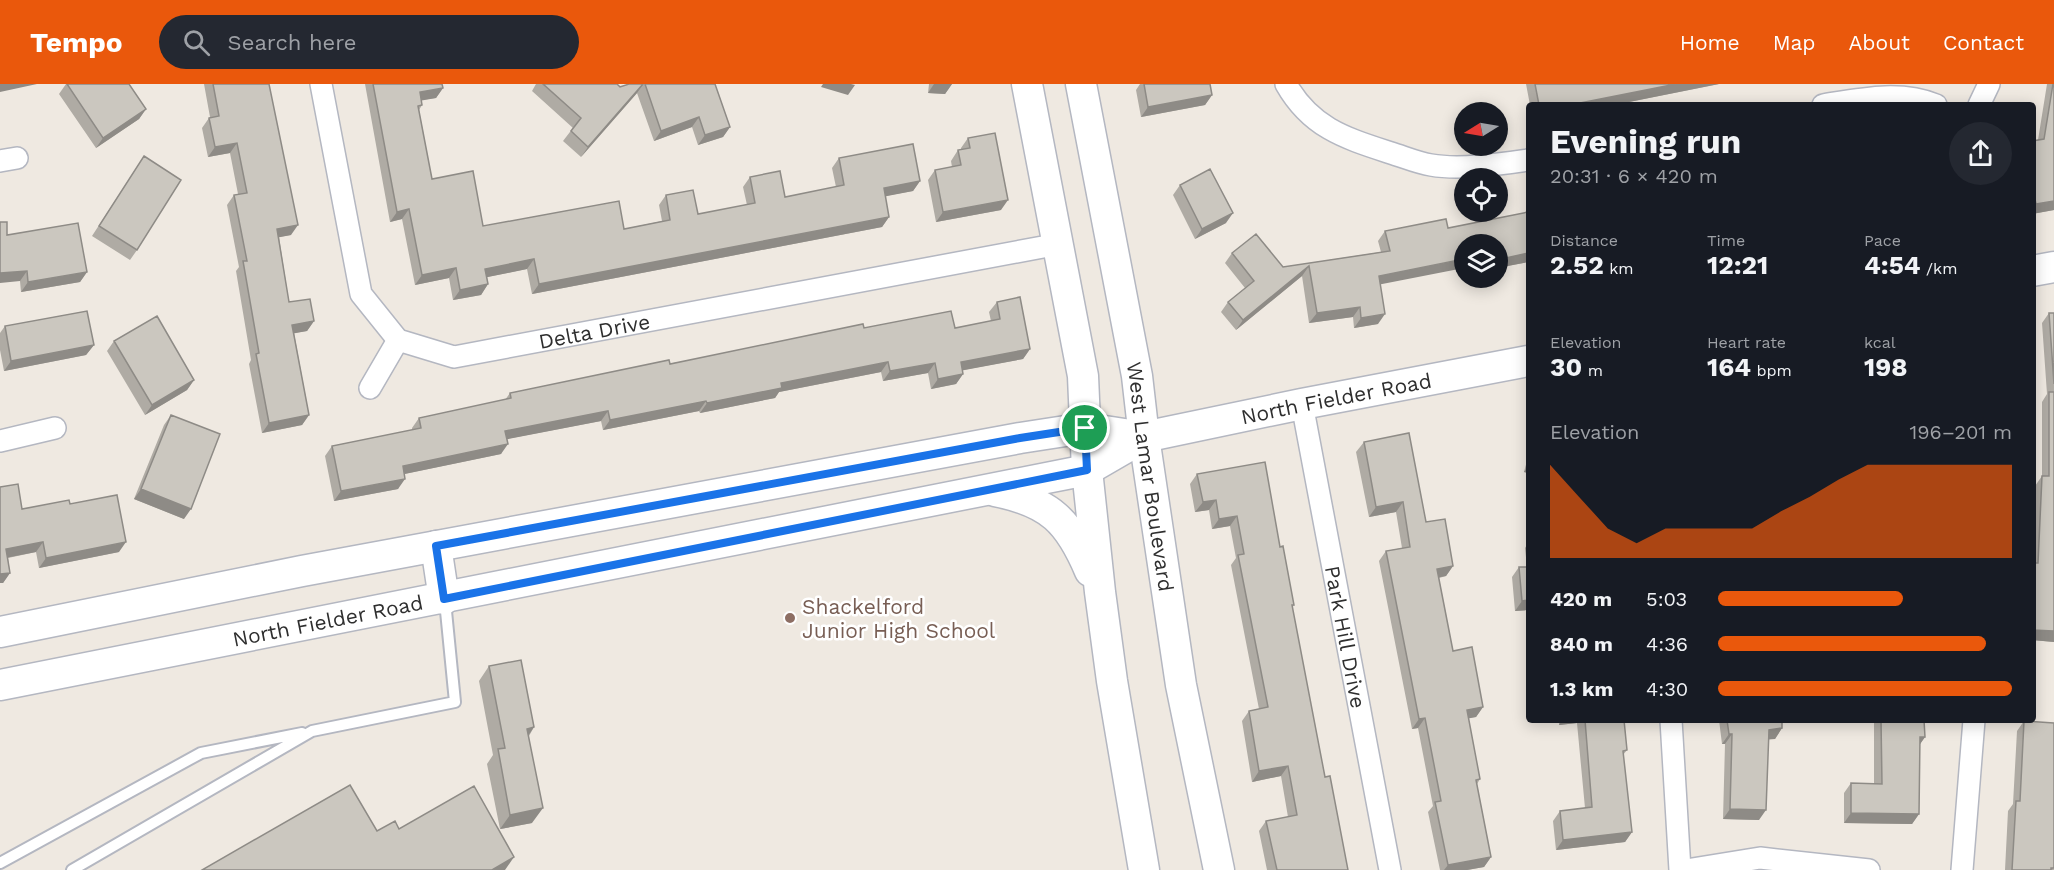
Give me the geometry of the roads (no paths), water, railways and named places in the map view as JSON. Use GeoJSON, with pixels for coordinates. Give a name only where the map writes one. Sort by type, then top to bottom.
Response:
{"type":"FeatureCollection","features":[{"type":"Feature","properties":{"kind":"main road"},"geometry":{"type":"LineString","coordinates":[[1027,84],[1083,376],[1087,470],[1100,592],[1112,681],[1144,870]]}},
{"type":"Feature","properties":{"kind":"main road","name":"West Lamar Boulevard"},"geometry":{"type":"LineString","coordinates":[[1081,84],[1137,376],[1181,685],[1219,870]]}},
{"type":"Feature","properties":{"kind":"main road"},"geometry":{"type":"LineString","coordinates":[[2036,270],[2054,267]]}},
{"type":"Feature","properties":{"kind":"main road","name":"North Fielder Road"},"geometry":{"type":"LineString","coordinates":[[0,686],[1087,470],[1144,437],[1526,361]]}},
{"type":"Feature","properties":{"kind":"main road","name":"North Fielder Road"},"geometry":{"type":"LineString","coordinates":[[0,632],[436,546],[997,442],[1085,428],[1144,437]]}},
{"type":"Feature","properties":{"kind":"main road"},"geometry":{"type":"LineString","coordinates":[[990,490],[1020,496],[1043,507],[1065,525],[1079,546],[1100,592]]}},
{"type":"Feature","properties":{"kind":"main road"},"geometry":{"type":"LineString","coordinates":[[436,546],[444,599]]}},
{"type":"Feature","properties":{"kind":"street"},"geometry":{"type":"LineString","coordinates":[[321,84],[361,294],[398,340],[370,388]]}},
{"type":"Feature","properties":{"kind":"street"},"geometry":{"type":"LineString","coordinates":[[1286,84],[1296,102],[1325,128],[1380,150],[1431,165],[1482,166],[1526,160]]}},
{"type":"Feature","properties":{"kind":"street"},"geometry":{"type":"LineString","coordinates":[[1980,102],[1989,84]]}},
{"type":"Feature","properties":{"kind":"street"},"geometry":{"type":"LineString","coordinates":[[1842,102],[1894,96],[1921,102]]}},
{"type":"Feature","properties":{"kind":"street","name":"Delta Drive"},"geometry":{"type":"LineString","coordinates":[[398,340],[454,357],[1059,244]]}},
{"type":"Feature","properties":{"kind":"street","name":"Park Hill Drive"},"geometry":{"type":"LineString","coordinates":[[1302,404],[1390,870]]}},
{"type":"Feature","properties":{"kind":"street"},"geometry":{"type":"LineString","coordinates":[[0,441],[55,428]]}},
{"type":"Feature","properties":{"kind":"street"},"geometry":{"type":"LineString","coordinates":[[1671,723],[1680,870]]}},
{"type":"Feature","properties":{"kind":"street"},"geometry":{"type":"LineString","coordinates":[[1962,870],[1974,723]]}},
{"type":"Feature","properties":{"kind":"street"},"geometry":{"type":"LineString","coordinates":[[1686,870],[1760,858],[1869,870]]}},
{"type":"Feature","properties":{"kind":"lane"},"geometry":{"type":"LineString","coordinates":[[0,863],[201,753],[455,702],[444,599]]}},
{"type":"Feature","properties":{"kind":"lane"},"geometry":{"type":"LineString","coordinates":[[72,870],[312,731]]}},
{"type":"Feature","properties":{"kind":"place","name":"Shackelford Junior High School"},"geometry":{"type":"Point","coordinates":[790,618]}}]}
